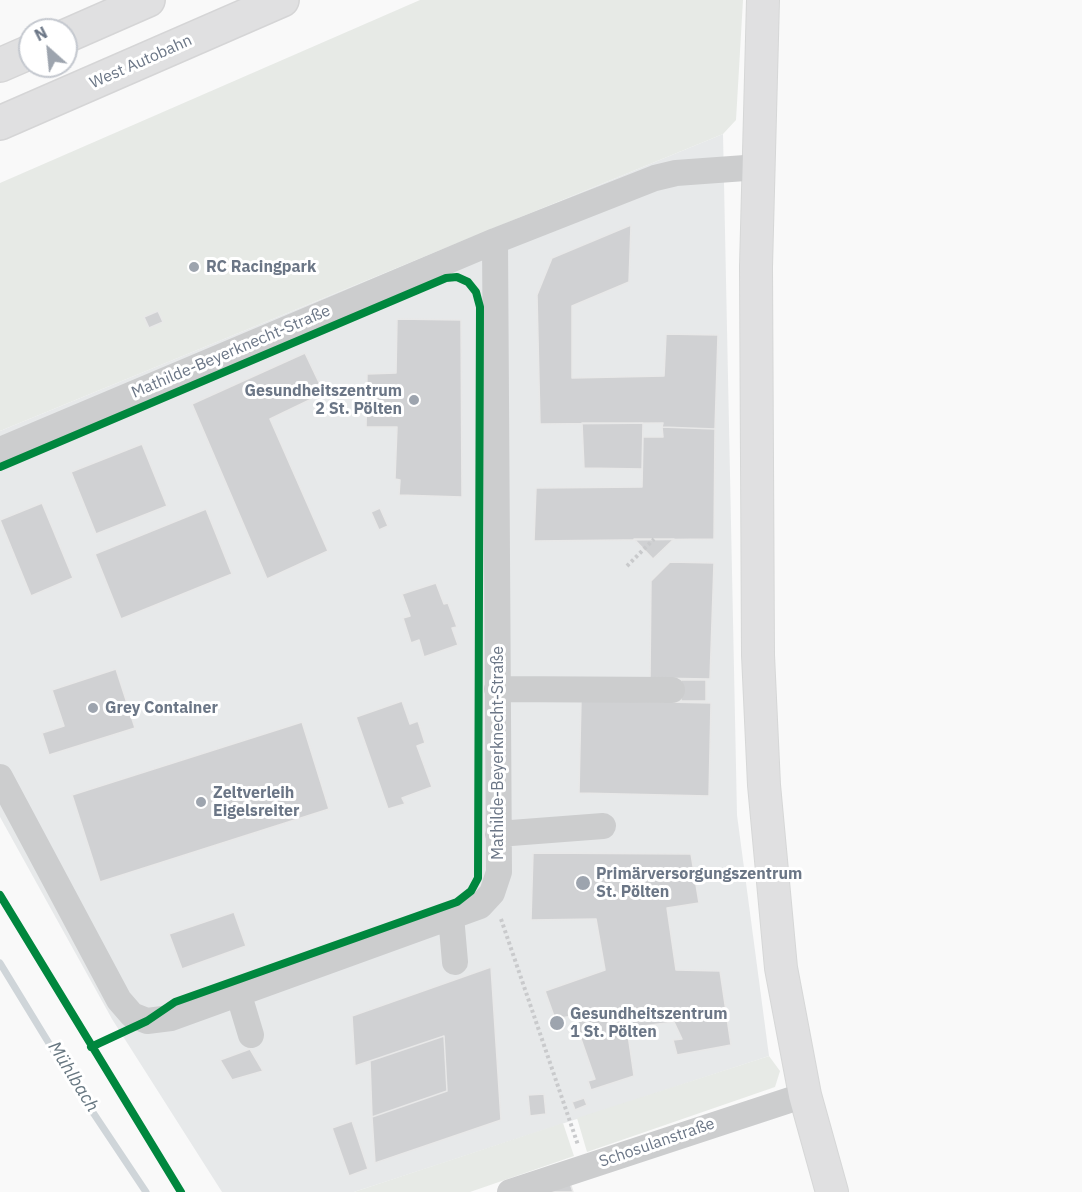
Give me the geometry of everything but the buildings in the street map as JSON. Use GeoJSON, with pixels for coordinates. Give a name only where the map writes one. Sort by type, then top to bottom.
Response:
{"type":"FeatureCollection","features":[{"type":"Feature","properties":{"kind":"highway"},"geometry":{"type":"LineString","coordinates":[[78,31],[148,0]]}},
{"type":"Feature","properties":{"kind":"highway","name":"West Autobahn"},"geometry":{"type":"LineString","coordinates":[[0,123],[282,0]]}},
{"type":"Feature","properties":{"kind":"highway"},"geometry":{"type":"LineString","coordinates":[[0,65],[18,57]]}},
{"type":"Feature","properties":{"kind":"main road"},"geometry":{"type":"LineString","coordinates":[[763,0],[756,267],[758,655],[764,785],[781,968],[805,1095],[832,1192]]}},
{"type":"Feature","properties":{"kind":"street","name":"Mathilde-Beyerknecht-Straße"},"geometry":{"type":"LineString","coordinates":[[0,450],[495,240],[655,178],[676,173],[759,167]]}},
{"type":"Feature","properties":{"kind":"street","name":"Mathilde-Beyerknecht-Straße"},"geometry":{"type":"LineString","coordinates":[[492,893],[499,872],[495,240]]}},
{"type":"Feature","properties":{"kind":"street"},"geometry":{"type":"LineString","coordinates":[[497,689],[672,690]]}},
{"type":"Feature","properties":{"kind":"street"},"geometry":{"type":"LineString","coordinates":[[0,777],[119,1000],[132,1015],[147,1022],[171,1018],[480,906],[492,893]]}},
{"type":"Feature","properties":{"kind":"street"},"geometry":{"type":"LineString","coordinates":[[498,834],[603,826]]}},
{"type":"Feature","properties":{"kind":"street"},"geometry":{"type":"LineString","coordinates":[[452,916],[455,962]]}},
{"type":"Feature","properties":{"kind":"street"},"geometry":{"type":"LineString","coordinates":[[238,992],[251,1035]]}},
{"type":"Feature","properties":{"kind":"street","name":"Schosulanstraße"},"geometry":{"type":"LineString","coordinates":[[510,1192],[805,1095]]}},
{"type":"Feature","properties":{"kind":"path"},"geometry":{"type":"LineString","coordinates":[[627,566],[654,539]]}},
{"type":"Feature","properties":{"kind":"path"},"geometry":{"type":"LineString","coordinates":[[492,893],[586,1167]]}},
{"type":"Feature","properties":{"kind":"shaded area"},"geometry":{"type":"Polygon","coordinates":[[[420,0],[743,0],[736,120],[723,134],[0,431],[0,183],[420,0]]]}},
{"type":"Feature","properties":{"kind":"shaded area"},"geometry":{"type":"Polygon","coordinates":[[[723,134],[737,815],[769,1056],[354,1192],[222,1192],[112,1019],[0,817],[0,431],[723,134]]]}},
{"type":"Feature","properties":{"kind":"shaded area"},"geometry":{"type":"Polygon","coordinates":[[[769,1056],[780,1071],[775,1087],[587,1152],[577,1118],[769,1056]]]}},
{"type":"Feature","properties":{"kind":"shaded area"},"geometry":{"type":"Polygon","coordinates":[[[563,1123],[574,1156],[470,1192],[354,1192],[563,1123]]]}},
{"type":"Feature","properties":{"kind":"waterway","name":"Mühlbach"},"geometry":{"type":"LineString","coordinates":[[0,963],[72,1081],[146,1192]]}},
{"type":"Feature","properties":{"kind":"cycle path"},"geometry":{"type":"LineString","coordinates":[[0,467],[446,278],[457,277],[468,282],[476,292],[480,307],[478,878],[471,891],[457,902],[175,1002],[147,1021],[91,1047]]}},
{"type":"Feature","properties":{"kind":"cycle path"},"geometry":{"type":"LineString","coordinates":[[0,895],[181,1192]]}},
{"type":"Feature","properties":{"kind":"place","name":"RC Racingpark"},"geometry":{"type":"Point","coordinates":[194,267]}},
{"type":"Feature","properties":{"kind":"place","name":"Gesundheitszentrum 2 St. Pölten"},"geometry":{"type":"Point","coordinates":[414,400]}},
{"type":"Feature","properties":{"kind":"place","name":"Grey Container"},"geometry":{"type":"Point","coordinates":[93,708]}},
{"type":"Feature","properties":{"kind":"place","name":"Zeltverleih Eigelsreiter"},"geometry":{"type":"Point","coordinates":[201,802]}},
{"type":"Feature","properties":{"kind":"place","name":"Primärversorgungszentrum St. Pölten"},"geometry":{"type":"Point","coordinates":[583,883]}},
{"type":"Feature","properties":{"kind":"place","name":"Gesundheitszentrum 1 St. Pölten"},"geometry":{"type":"Point","coordinates":[557,1023]}}]}
